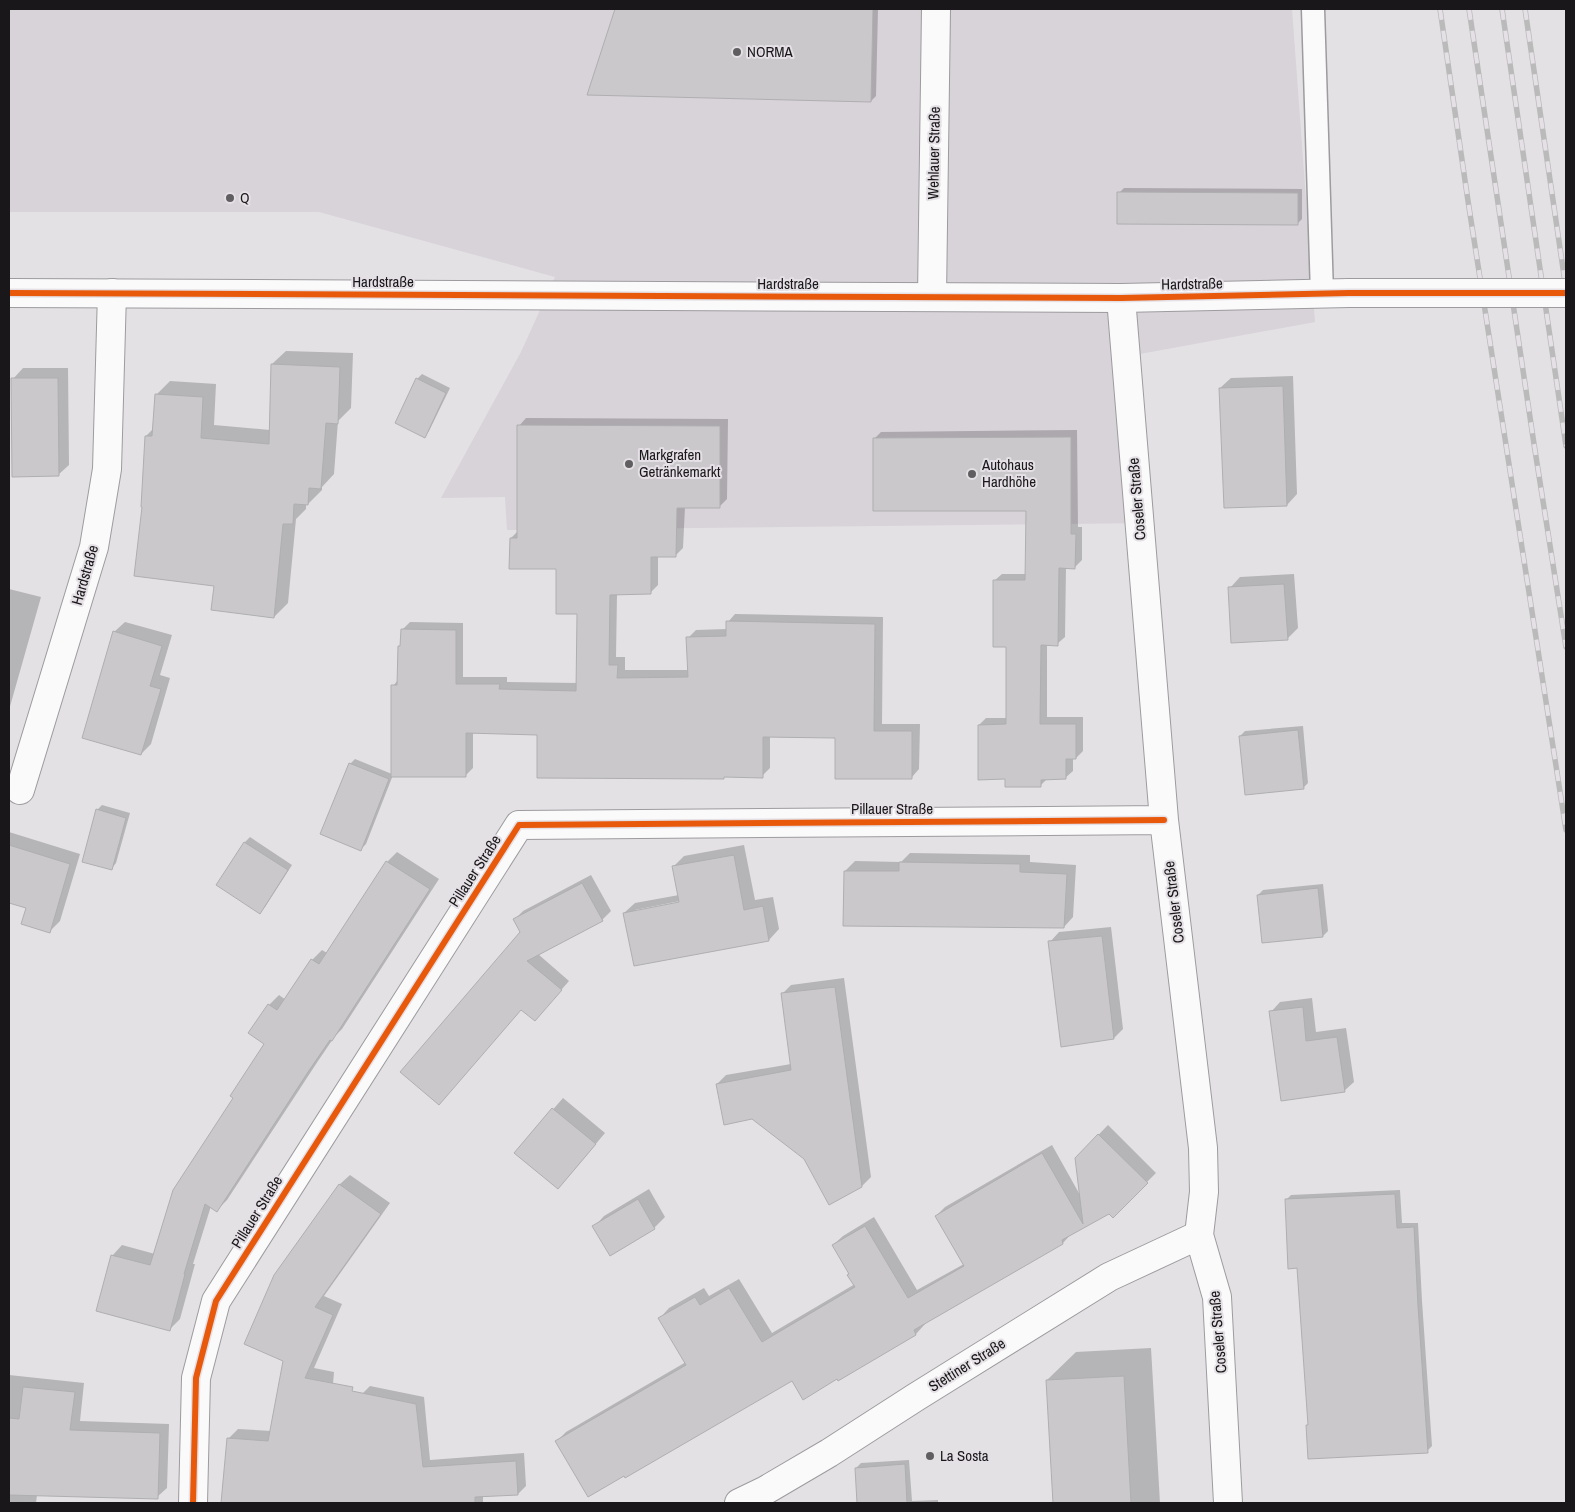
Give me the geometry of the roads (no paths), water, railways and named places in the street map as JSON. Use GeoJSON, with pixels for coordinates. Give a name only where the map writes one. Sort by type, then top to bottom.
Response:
{"type":"FeatureCollection","features":[{"type":"Feature","properties":{"kind":"street","name":"Wehlauer Straße"},"geometry":{"type":"LineString","coordinates":[[932,297],[936,9]]}},
{"type":"Feature","properties":{"kind":"street","name":"Hardstraße"},"geometry":{"type":"LineString","coordinates":[[9,293],[1121,298],[1335,294],[1566,293]]}},
{"type":"Feature","properties":{"kind":"street","name":"Hardstraße"},"geometry":{"type":"LineString","coordinates":[[20,790],[94,546],[107,469],[112,293]]}},
{"type":"Feature","properties":{"kind":"street","name":"Coseler Straße"},"geometry":{"type":"LineString","coordinates":[[1121,298],[1164,820],[1202,1148],[1204,1192],[1199,1235],[1218,1297],[1228,1503]]}},
{"type":"Feature","properties":{"kind":"street","name":"Pillauer Straße"},"geometry":{"type":"LineString","coordinates":[[193,1503],[196,1378],[216,1301],[519,825],[1164,820]]}},
{"type":"Feature","properties":{"kind":"street","name":"Stettiner Straße"},"geometry":{"type":"LineString","coordinates":[[739,1503],[766,1490],[829,1453],[916,1396],[1108,1277],[1199,1235]]}},
{"type":"Feature","properties":{"kind":"lane"},"geometry":{"type":"LineString","coordinates":[[1313,9],[1319,227],[1335,294]]}},
{"type":"Feature","properties":{"kind":"railway"},"geometry":{"type":"LineString","coordinates":[[1440,9],[1566,830]]}},
{"type":"Feature","properties":{"kind":"railway"},"geometry":{"type":"LineString","coordinates":[[1469,9],[1566,647]]}},
{"type":"Feature","properties":{"kind":"railway"},"geometry":{"type":"LineString","coordinates":[[1502,9],[1566,446]]}},
{"type":"Feature","properties":{"kind":"railway"},"geometry":{"type":"LineString","coordinates":[[1525,9],[1566,289]]}},
{"type":"Feature","properties":{"kind":"place","name":"NORMA"},"geometry":{"type":"Point","coordinates":[737,52]}},
{"type":"Feature","properties":{"kind":"place","name":"Q"},"geometry":{"type":"Point","coordinates":[230,198]}},
{"type":"Feature","properties":{"kind":"place","name":"Markgrafen Getränkemarkt"},"geometry":{"type":"Point","coordinates":[629,464]}},
{"type":"Feature","properties":{"kind":"place","name":"Autohaus Hardhöhe"},"geometry":{"type":"Point","coordinates":[972,474]}},
{"type":"Feature","properties":{"kind":"place","name":"La Sosta"},"geometry":{"type":"Point","coordinates":[930,1456]}}]}
